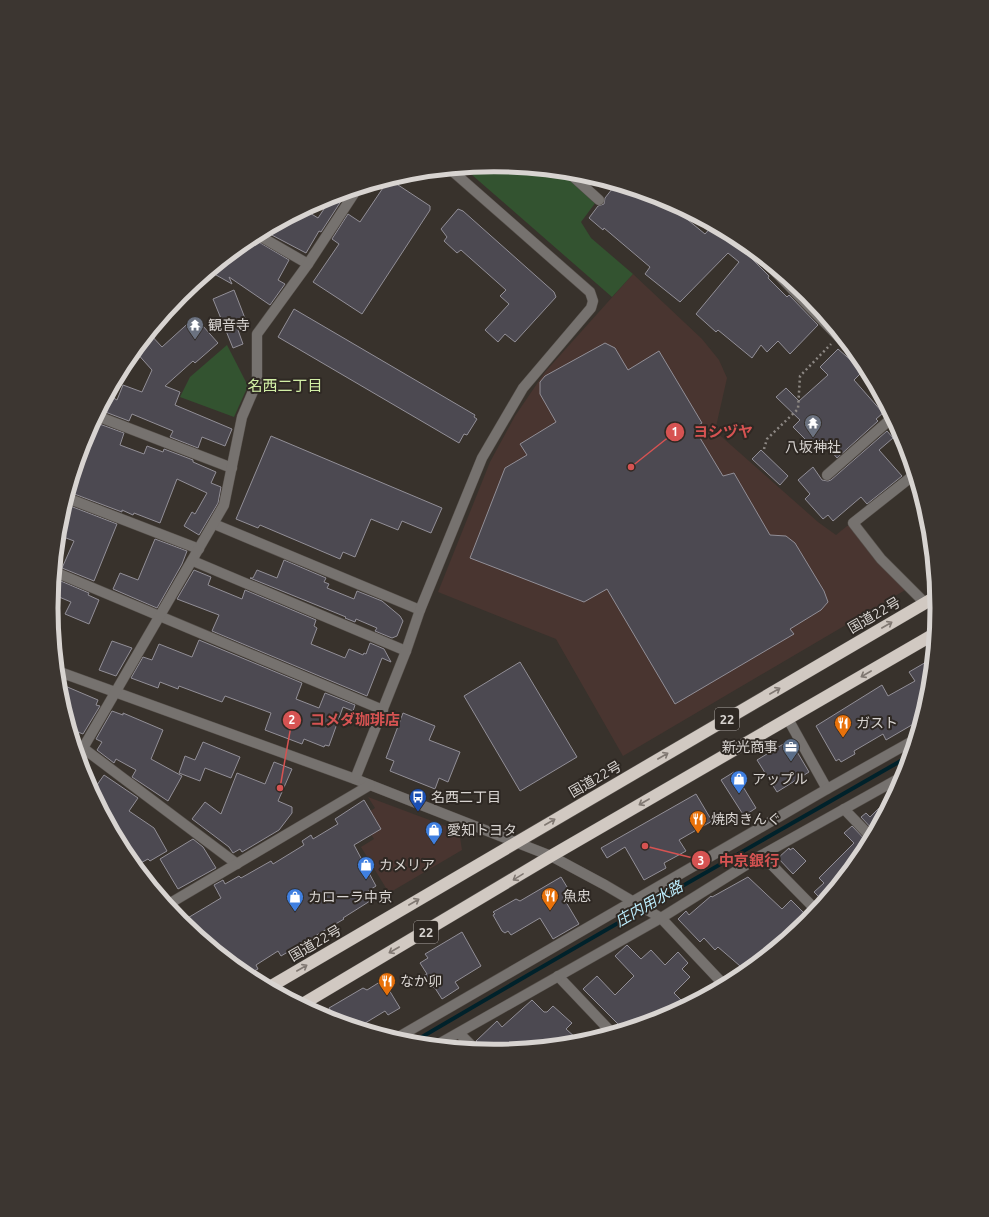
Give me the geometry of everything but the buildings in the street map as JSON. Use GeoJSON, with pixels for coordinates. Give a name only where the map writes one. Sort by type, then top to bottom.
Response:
{"type":"FeatureCollection","features":[{"type":"Feature","properties":{"kind":"highway","name":"国道22号"},"geometry":{"type":"LineString","coordinates":[[273,985],[931,600]]}},
{"type":"Feature","properties":{"kind":"highway","name":"22"},"geometry":{"type":"LineString","coordinates":[[306,1002],[551,856],[930,636]]}},
{"type":"Feature","properties":{"kind":"street"},"geometry":{"type":"LineString","coordinates":[[355,779],[406,651],[420,610],[482,458],[491,440],[523,388],[591,308],[593,301],[590,292],[456,174]]}},
{"type":"Feature","properties":{"kind":"street"},"geometry":{"type":"LineString","coordinates":[[576,179],[599,200]]}},
{"type":"Feature","properties":{"kind":"street"},"geometry":{"type":"LineString","coordinates":[[81,748],[117,692],[224,506],[242,417],[258,382],[257,334],[308,264],[353,195]]}},
{"type":"Feature","properties":{"kind":"street"},"geometry":{"type":"LineString","coordinates":[[264,238],[308,264]]}},
{"type":"Feature","properties":{"kind":"street"},"geometry":{"type":"LineString","coordinates":[[795,293],[825,324]]}},
{"type":"Feature","properties":{"kind":"street"},"geometry":{"type":"LineString","coordinates":[[102,418],[232,468]]}},
{"type":"Feature","properties":{"kind":"street"},"geometry":{"type":"LineString","coordinates":[[827,475],[888,420]]}},
{"type":"Feature","properties":{"kind":"street"},"geometry":{"type":"LineString","coordinates":[[911,477],[853,522],[891,569],[925,603]]}},
{"type":"Feature","properties":{"kind":"street"},"geometry":{"type":"LineString","coordinates":[[72,500],[199,549]]}},
{"type":"Feature","properties":{"kind":"street"},"geometry":{"type":"LineString","coordinates":[[214,524],[420,610]]}},
{"type":"Feature","properties":{"kind":"street"},"geometry":{"type":"LineString","coordinates":[[192,561],[406,651]]}},
{"type":"Feature","properties":{"kind":"street"},"geometry":{"type":"LineString","coordinates":[[60,574],[383,710]]}},
{"type":"Feature","properties":{"kind":"street"},"geometry":{"type":"LineString","coordinates":[[63,673],[355,779],[551,856],[635,902],[659,917],[721,982]]}},
{"type":"Feature","properties":{"kind":"street"},"geometry":{"type":"LineString","coordinates":[[788,719],[827,789]]}},
{"type":"Feature","properties":{"kind":"street"},"geometry":{"type":"LineString","coordinates":[[403,1035],[910,742]]}},
{"type":"Feature","properties":{"kind":"street"},"geometry":{"type":"LineString","coordinates":[[81,750],[237,864]]}},
{"type":"Feature","properties":{"kind":"street"},"geometry":{"type":"LineString","coordinates":[[443,1042],[558,976],[762,855],[897,779]]}},
{"type":"Feature","properties":{"kind":"street"},"geometry":{"type":"LineString","coordinates":[[172,902],[370,785]]}},
{"type":"Feature","properties":{"kind":"street"},"geometry":{"type":"LineString","coordinates":[[844,809],[868,834]]}},
{"type":"Feature","properties":{"kind":"street"},"geometry":{"type":"LineString","coordinates":[[762,855],[813,907]]}},
{"type":"Feature","properties":{"kind":"street"},"geometry":{"type":"LineString","coordinates":[[558,976],[609,1030]]}},
{"type":"Feature","properties":{"kind":"street"},"geometry":{"type":"LineString","coordinates":[[459,1032],[470,1044]]}},
{"type":"Feature","properties":{"kind":"path"},"geometry":{"type":"LineString","coordinates":[[764,449],[767,439],[798,409],[800,376],[837,338]]}},
{"type":"Feature","properties":{"kind":"shaded area"},"geometry":{"type":"Polygon","coordinates":[[[633,274],[702,339],[719,360],[727,378],[715,431],[818,522],[836,535],[847,526],[853,526],[907,589],[623,756],[556,639],[438,592],[490,462],[515,416],[545,372],[633,274]]]}},
{"type":"Feature","properties":{"kind":"shaded area"},"geometry":{"type":"Polygon","coordinates":[[[368,797],[459,831],[462,850],[389,893],[361,847],[374,839],[361,817],[375,808],[368,797]]]}},
{"type":"Feature","properties":{"kind":"green space"},"geometry":{"type":"Polygon","coordinates":[[[470,173],[523,173],[570,179],[596,202],[581,222],[591,238],[633,274],[612,297],[470,173]]]}},
{"type":"Feature","properties":{"kind":"green space"},"geometry":{"type":"Polygon","coordinates":[[[227,345],[248,386],[234,417],[180,397],[190,377],[227,345]]]}},
{"type":"Feature","properties":{"kind":"waterway","name":"庄内用水路"},"geometry":{"type":"LineString","coordinates":[[420,1038],[904,759]]}},
{"type":"Feature","properties":{"kind":"place","name":"観音寺"},"geometry":{"type":"Point","coordinates":[195,340]}},
{"type":"Feature","properties":{"kind":"place","name":"八坂神社"},"geometry":{"type":"Point","coordinates":[813,438]}},
{"type":"Feature","properties":{"kind":"place","name":"ヨシヅヤ"},"geometry":{"type":"Point","coordinates":[631,467]}},
{"type":"Feature","properties":{"kind":"place","name":"ガスト"},"geometry":{"type":"Point","coordinates":[843,738]}},
{"type":"Feature","properties":{"kind":"place","name":"新光商事"},"geometry":{"type":"Point","coordinates":[791,762]}},
{"type":"Feature","properties":{"kind":"place","name":"コメダ珈琲店"},"geometry":{"type":"Point","coordinates":[280,788]}},
{"type":"Feature","properties":{"kind":"place","name":"アップル"},"geometry":{"type":"Point","coordinates":[739,794]}},
{"type":"Feature","properties":{"kind":"place","name":"名西二丁目"},"geometry":{"type":"Point","coordinates":[418,812]}},
{"type":"Feature","properties":{"kind":"place","name":"焼肉きんぐ"},"geometry":{"type":"Point","coordinates":[698,834]}},
{"type":"Feature","properties":{"kind":"place","name":"愛知トヨタ"},"geometry":{"type":"Point","coordinates":[434,845]}},
{"type":"Feature","properties":{"kind":"place","name":"中京銀行"},"geometry":{"type":"Point","coordinates":[645,846]}},
{"type":"Feature","properties":{"kind":"place","name":"カメリア"},"geometry":{"type":"Point","coordinates":[366,880]}},
{"type":"Feature","properties":{"kind":"place","name":"魚忠"},"geometry":{"type":"Point","coordinates":[550,911]}},
{"type":"Feature","properties":{"kind":"place","name":"カローラ中京"},"geometry":{"type":"Point","coordinates":[295,912]}},
{"type":"Feature","properties":{"kind":"place","name":"なか卯"},"geometry":{"type":"Point","coordinates":[387,996]}},
{"type":"Feature","properties":{"kind":"district","name":"名西二丁目"},"geometry":{"type":"Point","coordinates":[285,386]}}]}
